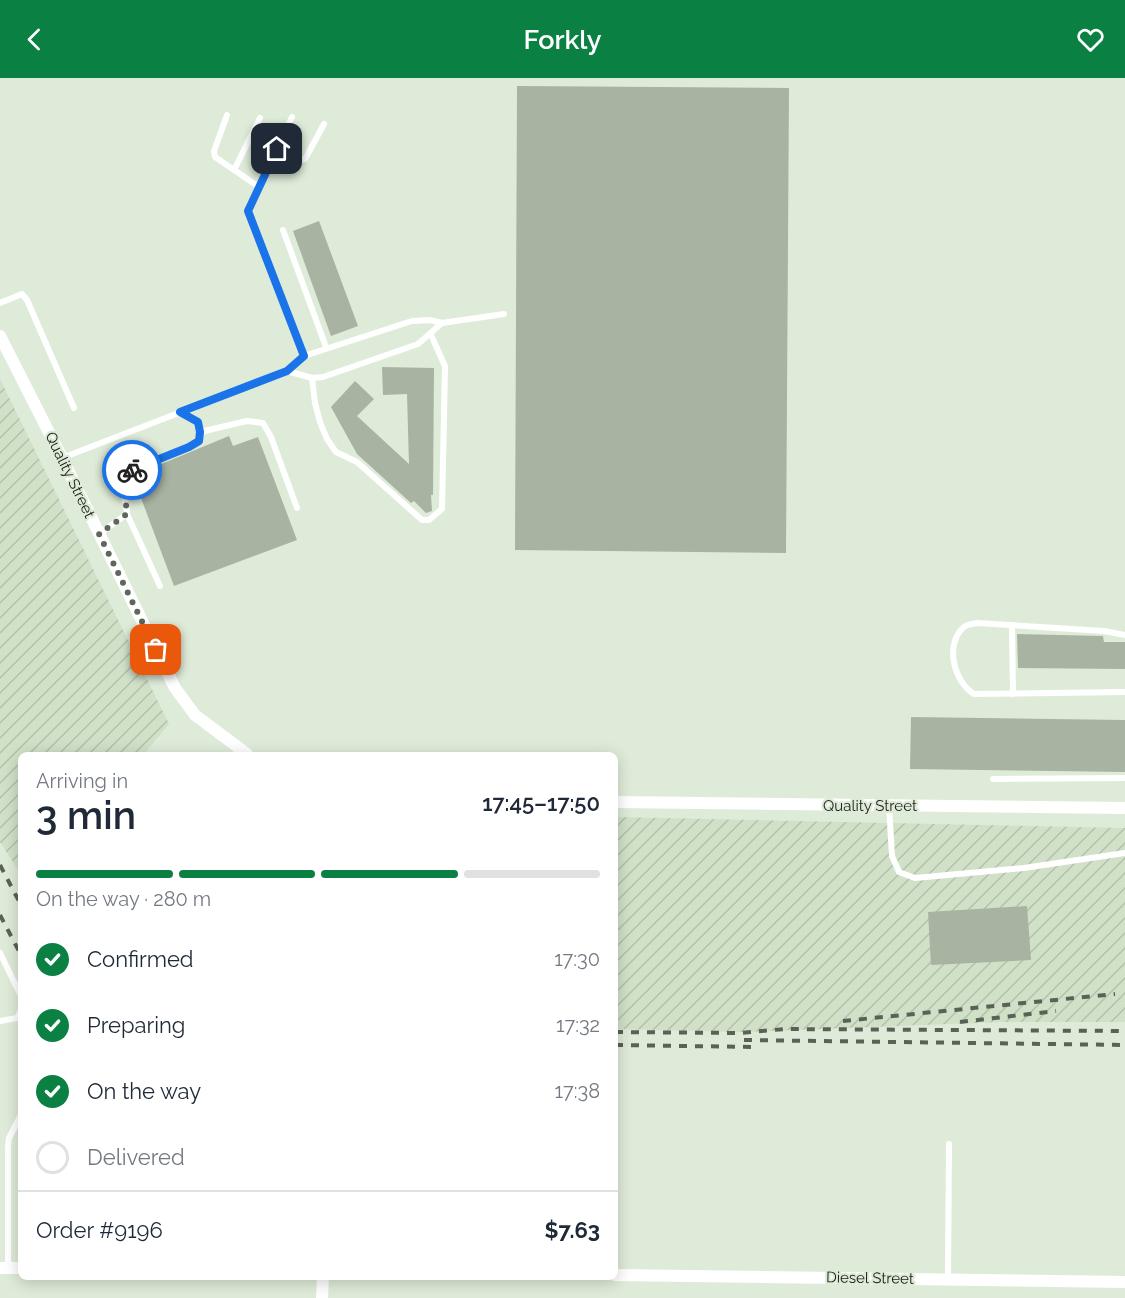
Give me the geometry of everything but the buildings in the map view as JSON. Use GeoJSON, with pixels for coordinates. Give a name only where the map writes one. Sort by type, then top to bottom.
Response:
{"type":"FeatureCollection","features":[{"type":"Feature","properties":{"kind":"street","name":"Quality Street"},"geometry":{"type":"LineString","coordinates":[[0,336],[175,688],[195,715],[244,752]]}},
{"type":"Feature","properties":{"kind":"street","name":"Quality Street"},"geometry":{"type":"LineString","coordinates":[[618,802],[1125,808]]}},
{"type":"Feature","properties":{"kind":"street","name":"Diesel Street"},"geometry":{"type":"LineString","coordinates":[[618,1275],[1125,1282]]}},
{"type":"Feature","properties":{"kind":"street"},"geometry":{"type":"LineString","coordinates":[[322,1298],[323,1280]]}},
{"type":"Feature","properties":{"kind":"lane"},"geometry":{"type":"LineString","coordinates":[[227,115],[214,151],[215,157],[259,187]]}},
{"type":"Feature","properties":{"kind":"lane"},"geometry":{"type":"LineString","coordinates":[[292,117],[248,211],[304,356]]}},
{"type":"Feature","properties":{"kind":"lane"},"geometry":{"type":"LineString","coordinates":[[234,170],[260,118]]}},
{"type":"Feature","properties":{"kind":"lane"},"geometry":{"type":"LineString","coordinates":[[277,149],[302,160],[305,159],[324,124]]}},
{"type":"Feature","properties":{"kind":"lane"},"geometry":{"type":"LineString","coordinates":[[284,230],[326,347]]}},
{"type":"Feature","properties":{"kind":"lane"},"geometry":{"type":"LineString","coordinates":[[0,303],[22,294],[27,300],[74,408]]}},
{"type":"Feature","properties":{"kind":"lane"},"geometry":{"type":"LineString","coordinates":[[62,458],[287,371],[304,356],[326,347],[412,321],[430,320],[442,323],[504,314]]}},
{"type":"Feature","properties":{"kind":"lane"},"geometry":{"type":"LineString","coordinates":[[287,371],[312,378],[323,377],[418,344],[442,323]]}},
{"type":"Feature","properties":{"kind":"lane"},"geometry":{"type":"LineString","coordinates":[[312,378],[320,422],[327,439],[336,452],[357,462],[422,520],[429,520],[442,509],[445,366],[431,335]]}},
{"type":"Feature","properties":{"kind":"lane"},"geometry":{"type":"LineString","coordinates":[[160,586],[127,514],[120,477],[124,472],[199,441],[198,422],[180,412]]}},
{"type":"Feature","properties":{"kind":"lane"},"geometry":{"type":"LineString","coordinates":[[200,432],[247,421],[263,423],[271,437],[297,508]]}},
{"type":"Feature","properties":{"kind":"lane"},"geometry":{"type":"LineString","coordinates":[[99,534],[127,514]]}},
{"type":"Feature","properties":{"kind":"lane"},"geometry":{"type":"LineString","coordinates":[[1125,634],[977,622],[964,627],[956,643],[954,660],[958,678],[974,694],[1125,692]]}},
{"type":"Feature","properties":{"kind":"lane"},"geometry":{"type":"LineString","coordinates":[[1012,625],[1013,694]]}},
{"type":"Feature","properties":{"kind":"lane"},"geometry":{"type":"LineString","coordinates":[[993,779],[1125,778]]}},
{"type":"Feature","properties":{"kind":"lane"},"geometry":{"type":"LineString","coordinates":[[889,806],[892,856],[899,872],[915,878],[1024,868],[1125,853]]}},
{"type":"Feature","properties":{"kind":"lane"},"geometry":{"type":"LineString","coordinates":[[0,953],[18,990]]}},
{"type":"Feature","properties":{"kind":"lane"},"geometry":{"type":"LineString","coordinates":[[0,1021],[18,1016]]}},
{"type":"Feature","properties":{"kind":"lane"},"geometry":{"type":"LineString","coordinates":[[10,1268],[8,1146],[9,1138],[18,1121]]}},
{"type":"Feature","properties":{"kind":"lane"},"geometry":{"type":"LineString","coordinates":[[948,1279],[949,1144]]}},
{"type":"Feature","properties":{"kind":"shaded area"},"geometry":{"type":"Polygon","coordinates":[[[0,379],[169,724],[146,752],[18,752],[18,869],[0,842],[0,379]]]}},
{"type":"Feature","properties":{"kind":"shaded area"},"geometry":{"type":"Polygon","coordinates":[[[618,817],[1125,828],[1125,1022],[1002,1022],[743,1032],[618,1029],[618,817]]]}},
{"type":"Feature","properties":{"kind":"railway"},"geometry":{"type":"LineString","coordinates":[[0,865],[18,899]]}},
{"type":"Feature","properties":{"kind":"railway"},"geometry":{"type":"LineString","coordinates":[[0,915],[18,949]]}},
{"type":"Feature","properties":{"kind":"railway"},"geometry":{"type":"LineString","coordinates":[[843,1021],[1115,994]]}},
{"type":"Feature","properties":{"kind":"railway"},"geometry":{"type":"LineString","coordinates":[[960,1022],[1056,1011]]}},
{"type":"Feature","properties":{"kind":"railway"},"geometry":{"type":"LineString","coordinates":[[618,1032],[739,1033],[785,1029],[1125,1031]]}},
{"type":"Feature","properties":{"kind":"railway"},"geometry":{"type":"LineString","coordinates":[[744,1040],[1125,1045]]}},
{"type":"Feature","properties":{"kind":"railway"},"geometry":{"type":"LineString","coordinates":[[618,1045],[756,1047]]}},
{"type":"Feature","properties":{"kind":"way so far"},"geometry":{"type":"LineString","coordinates":[[132,470],[124,472],[120,477],[127,514],[122,520],[99,534],[156,650]]}},
{"type":"Feature","properties":{"kind":"route"},"geometry":{"type":"LineString","coordinates":[[132,470],[199,441],[198,422],[180,412],[287,371],[304,356],[248,211],[277,149]]}}]}
